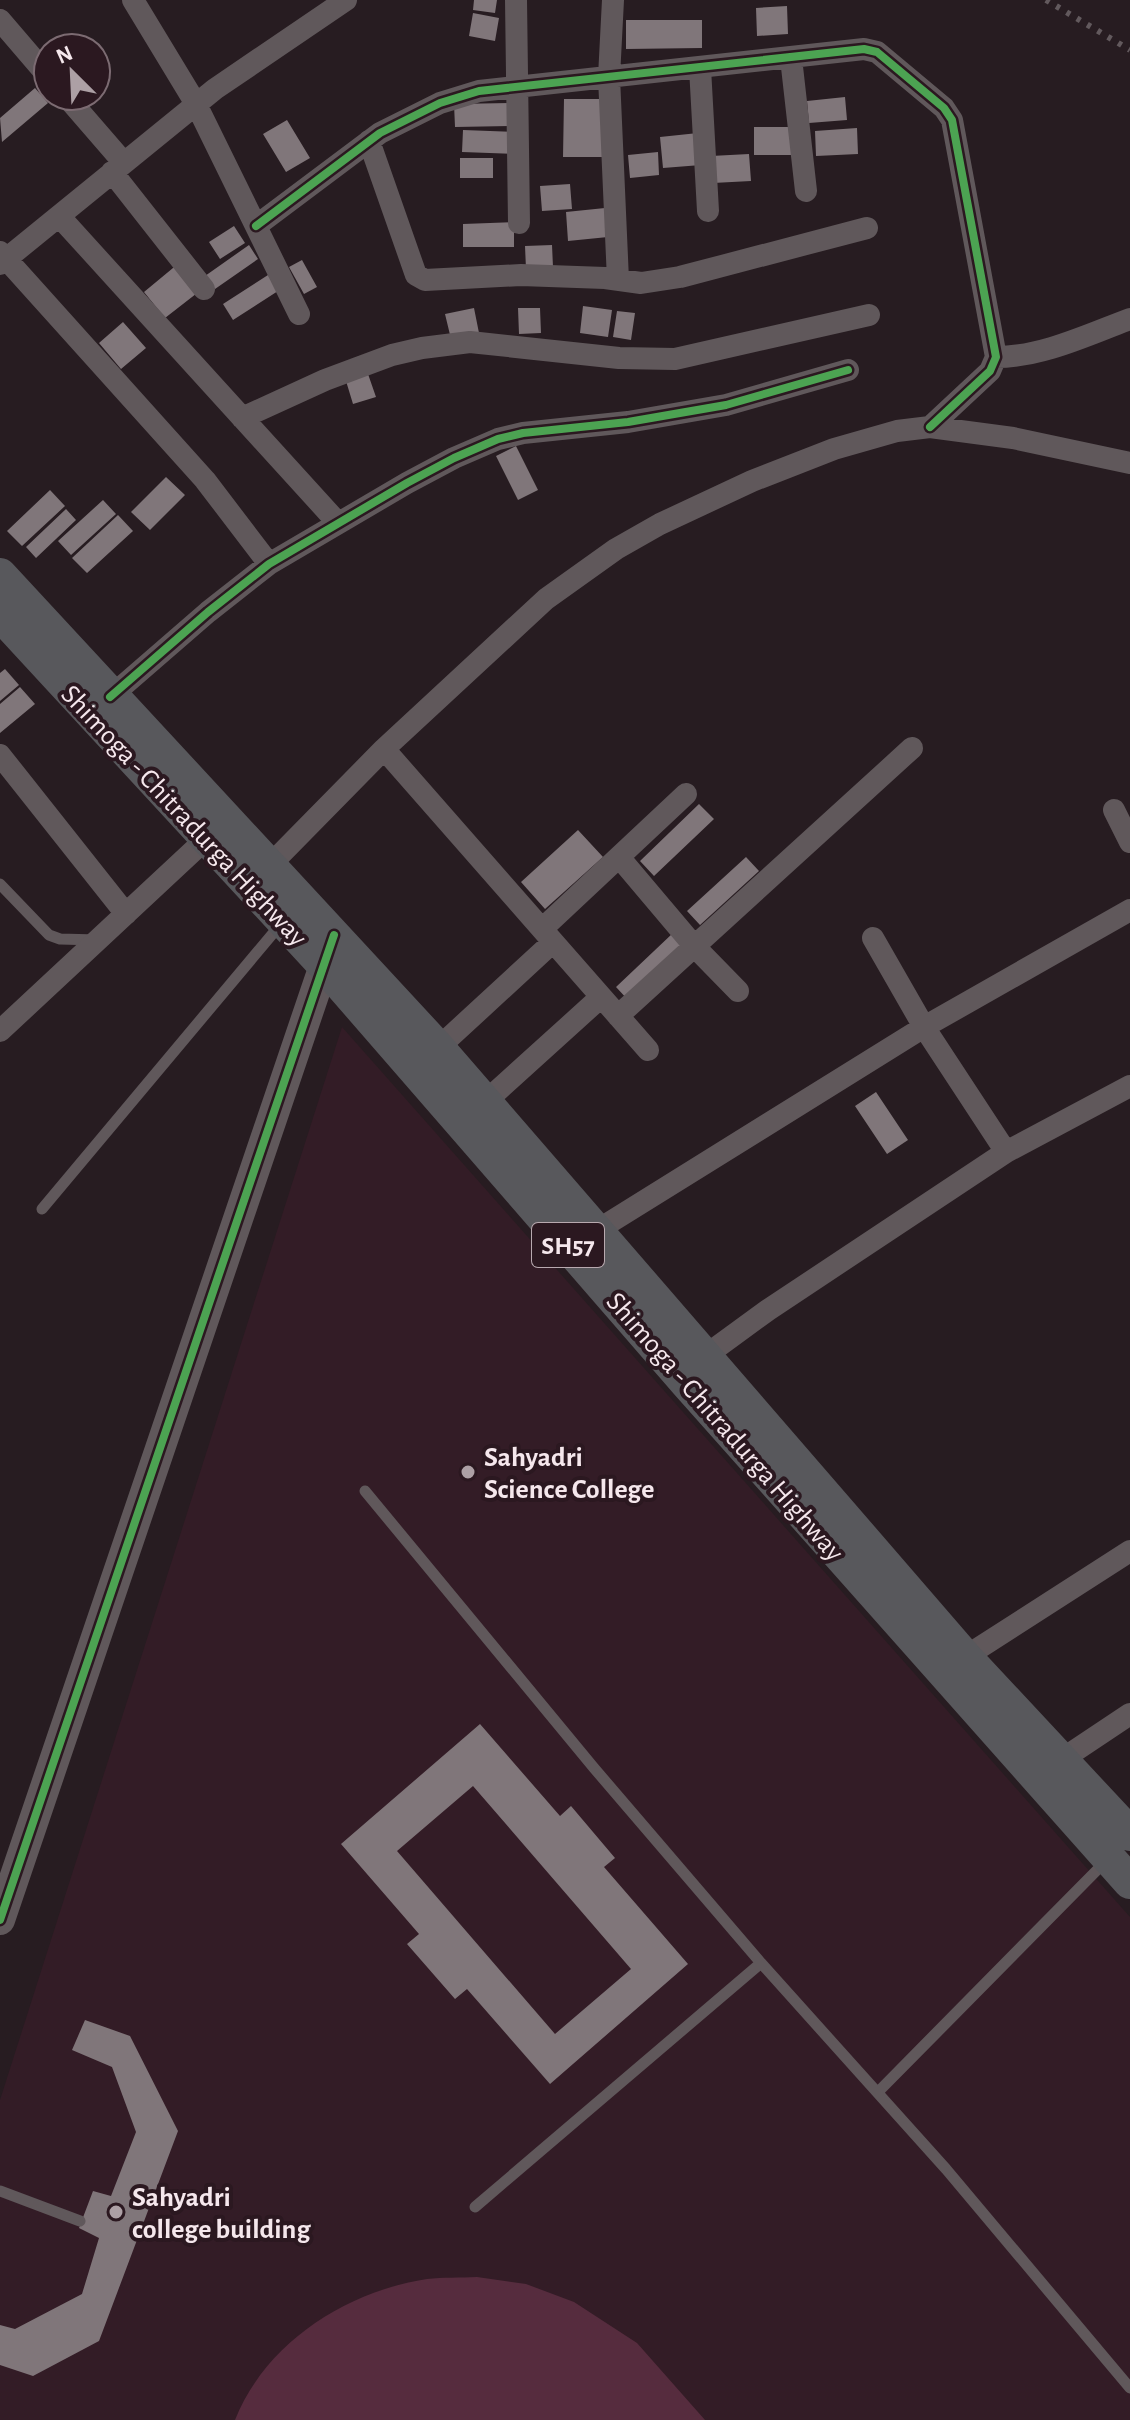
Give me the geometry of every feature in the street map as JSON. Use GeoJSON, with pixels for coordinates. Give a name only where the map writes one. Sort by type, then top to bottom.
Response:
{"type":"FeatureCollection","features":[{"type":"Feature","properties":{"kind":"main road","name":"Shimoga - Chitradurga Highway"},"geometry":{"type":"LineString","coordinates":[[0,575],[110,697],[270,865],[329,950],[687,1383],[1123,1858]]}},
{"type":"Feature","properties":{"kind":"main road","name":"Shimoga - Chitradurga Highway"},"geometry":{"type":"LineString","coordinates":[[0,614],[283,921],[329,950],[438,1048],[965,1657],[1061,1760],[1123,1858]]}},
{"type":"Feature","properties":{"kind":"street"},"geometry":{"type":"LineString","coordinates":[[269,564],[205,480],[2,258],[59,216],[196,104],[346,0]]}},
{"type":"Feature","properties":{"kind":"street"},"geometry":{"type":"LineString","coordinates":[[516,0],[519,223]]}},
{"type":"Feature","properties":{"kind":"street"},"geometry":{"type":"LineString","coordinates":[[613,0],[609,77],[618,280]]}},
{"type":"Feature","properties":{"kind":"street"},"geometry":{"type":"LineString","coordinates":[[137,2],[196,104],[299,314]]}},
{"type":"Feature","properties":{"kind":"street"},"geometry":{"type":"LineString","coordinates":[[0,20],[32,57]]}},
{"type":"Feature","properties":{"kind":"street"},"geometry":{"type":"LineString","coordinates":[[256,226],[369,141],[411,115],[479,91],[864,49],[877,52],[944,108],[952,120],[996,357],[990,371],[930,427]]}},
{"type":"Feature","properties":{"kind":"street"},"geometry":{"type":"LineString","coordinates":[[791,58],[806,191]]}},
{"type":"Feature","properties":{"kind":"street"},"geometry":{"type":"LineString","coordinates":[[700,68],[708,211]]}},
{"type":"Feature","properties":{"kind":"street"},"geometry":{"type":"LineString","coordinates":[[78,112],[204,289]]}},
{"type":"Feature","properties":{"kind":"street"},"geometry":{"type":"LineString","coordinates":[[369,141],[420,279],[521,275],[641,283],[680,277],[867,228]]}},
{"type":"Feature","properties":{"kind":"street"},"geometry":{"type":"LineString","coordinates":[[59,216],[338,523]]}},
{"type":"Feature","properties":{"kind":"street"},"geometry":{"type":"LineString","coordinates":[[242,418],[325,380],[392,355],[422,348],[470,342],[619,358],[675,359],[869,315]]}},
{"type":"Feature","properties":{"kind":"street"},"geometry":{"type":"LineString","coordinates":[[996,357],[1017,357],[1039,351],[1130,319]]}},
{"type":"Feature","properties":{"kind":"street"},"geometry":{"type":"LineString","coordinates":[[110,697],[269,564],[418,477],[498,439],[726,405],[848,370]]}},
{"type":"Feature","properties":{"kind":"street"},"geometry":{"type":"LineString","coordinates":[[270,865],[384,749],[546,599],[660,524],[752,481],[834,449],[897,431],[930,427],[1013,438],[1130,463]]}},
{"type":"Feature","properties":{"kind":"street"},"geometry":{"type":"LineString","coordinates":[[618,1016],[912,748]]}},
{"type":"Feature","properties":{"kind":"street"},"geometry":{"type":"LineString","coordinates":[[384,749],[648,1050]]}},
{"type":"Feature","properties":{"kind":"street"},"geometry":{"type":"LineString","coordinates":[[0,755],[126,914]]}},
{"type":"Feature","properties":{"kind":"street"},"geometry":{"type":"LineString","coordinates":[[438,1048],[619,857],[686,794]]}},
{"type":"Feature","properties":{"kind":"street"},"geometry":{"type":"LineString","coordinates":[[1114,810],[1130,842]]}},
{"type":"Feature","properties":{"kind":"street"},"geometry":{"type":"LineString","coordinates":[[0,1031],[206,839]]}},
{"type":"Feature","properties":{"kind":"street"},"geometry":{"type":"LineString","coordinates":[[619,857],[695,947],[738,991]]}},
{"type":"Feature","properties":{"kind":"street"},"geometry":{"type":"LineString","coordinates":[[596,1231],[924,1027],[1130,910]]}},
{"type":"Feature","properties":{"kind":"street"},"geometry":{"type":"LineString","coordinates":[[873,938],[924,1027],[1006,1152]]}},
{"type":"Feature","properties":{"kind":"street"},"geometry":{"type":"LineString","coordinates":[[0,1920],[329,950]]}},
{"type":"Feature","properties":{"kind":"street"},"geometry":{"type":"LineString","coordinates":[[485,1102],[601,997]]}},
{"type":"Feature","properties":{"kind":"street"},"geometry":{"type":"LineString","coordinates":[[705,1356],[768,1310],[1006,1152],[1130,1086]]}},
{"type":"Feature","properties":{"kind":"street"},"geometry":{"type":"LineString","coordinates":[[965,1657],[1130,1551]]}},
{"type":"Feature","properties":{"kind":"street"},"geometry":{"type":"LineString","coordinates":[[1061,1760],[1130,1714]]}},
{"type":"Feature","properties":{"kind":"lane"},"geometry":{"type":"LineString","coordinates":[[0,884],[49,935],[60,939],[97,940]]}},
{"type":"Feature","properties":{"kind":"lane"},"geometry":{"type":"LineString","coordinates":[[42,1209],[283,921]]}},
{"type":"Feature","properties":{"kind":"lane"},"geometry":{"type":"LineString","coordinates":[[365,1491],[594,1768],[761,1963],[946,2169],[1130,2388]]}},
{"type":"Feature","properties":{"kind":"lane"},"geometry":{"type":"LineString","coordinates":[[878,2092],[1123,1858]]}},
{"type":"Feature","properties":{"kind":"lane"},"geometry":{"type":"LineString","coordinates":[[475,2207],[761,1963]]}},
{"type":"Feature","properties":{"kind":"lane"},"geometry":{"type":"LineString","coordinates":[[0,2191],[80,2221]]}},
{"type":"Feature","properties":{"kind":"shaded area","name":"Sahyadri Science College"},"geometry":{"type":"Polygon","coordinates":[[[342,1027],[1130,1917],[1130,2420],[0,2420],[0,2100],[342,1027]]]}},
{"type":"Feature","properties":{"kind":"shaded area"},"geometry":{"type":"Polygon","coordinates":[[[477,2277],[526,2284],[574,2302],[637,2343],[705,2420],[235,2420],[249,2392],[288,2344],[339,2308],[397,2285],[427,2279],[477,2277]]]}},
{"type":"Feature","properties":{"kind":"building"},"geometry":{"type":"Polygon","coordinates":[[[474,0],[497,0],[495,13],[473,10],[474,0]]]}},
{"type":"Feature","properties":{"kind":"building"},"geometry":{"type":"Polygon","coordinates":[[[787,6],[788,34],[757,36],[756,8],[787,6]]]}},
{"type":"Feature","properties":{"kind":"building"},"geometry":{"type":"Polygon","coordinates":[[[473,13],[499,18],[495,41],[469,36],[473,13]]]}},
{"type":"Feature","properties":{"kind":"building"},"geometry":{"type":"Polygon","coordinates":[[[626,20],[702,20],[702,48],[626,49],[626,20]]]}},
{"type":"Feature","properties":{"kind":"building"},"geometry":{"type":"Polygon","coordinates":[[[32,91],[32,112],[37,112],[2,142],[0,118],[32,91]]]}},
{"type":"Feature","properties":{"kind":"building"},"geometry":{"type":"Polygon","coordinates":[[[845,97],[847,120],[809,123],[807,101],[845,97]]]}},
{"type":"Feature","properties":{"kind":"building"},"geometry":{"type":"Polygon","coordinates":[[[564,99],[606,99],[605,157],[563,157],[564,99]]]}},
{"type":"Feature","properties":{"kind":"building"},"geometry":{"type":"Polygon","coordinates":[[[515,103],[515,126],[455,127],[454,104],[515,103]]]}},
{"type":"Feature","properties":{"kind":"building"},"geometry":{"type":"Polygon","coordinates":[[[287,120],[310,158],[286,172],[263,134],[287,120]]]}},
{"type":"Feature","properties":{"kind":"building"},"geometry":{"type":"Polygon","coordinates":[[[754,127],[793,127],[793,155],[754,155],[754,127]]]}},
{"type":"Feature","properties":{"kind":"building"},"geometry":{"type":"Polygon","coordinates":[[[857,128],[858,154],[816,156],[815,131],[857,128]]]}},
{"type":"Feature","properties":{"kind":"building"},"geometry":{"type":"Polygon","coordinates":[[[463,130],[516,132],[515,154],[462,152],[463,130]]]}},
{"type":"Feature","properties":{"kind":"building"},"geometry":{"type":"Polygon","coordinates":[[[698,133],[701,165],[663,168],[660,137],[698,133]]]}},
{"type":"Feature","properties":{"kind":"building"},"geometry":{"type":"Polygon","coordinates":[[[658,152],[659,175],[630,178],[628,155],[658,152]]]}},
{"type":"Feature","properties":{"kind":"building"},"geometry":{"type":"Polygon","coordinates":[[[749,154],[751,181],[713,183],[711,156],[749,154]]]}},
{"type":"Feature","properties":{"kind":"building"},"geometry":{"type":"Polygon","coordinates":[[[460,158],[493,158],[493,178],[460,178],[460,158]]]}},
{"type":"Feature","properties":{"kind":"building"},"geometry":{"type":"Polygon","coordinates":[[[570,184],[572,209],[542,211],[540,186],[570,184]]]}},
{"type":"Feature","properties":{"kind":"building"},"geometry":{"type":"Polygon","coordinates":[[[605,208],[608,237],[568,241],[566,212],[605,208]]]}},
{"type":"Feature","properties":{"kind":"building"},"geometry":{"type":"Polygon","coordinates":[[[514,222],[514,247],[463,247],[463,224],[514,222]]]}},
{"type":"Feature","properties":{"kind":"building"},"geometry":{"type":"Polygon","coordinates":[[[234,226],[245,243],[220,259],[209,242],[234,226]]]}},
{"type":"Feature","properties":{"kind":"building"},"geometry":{"type":"Polygon","coordinates":[[[249,245],[258,259],[215,289],[205,276],[249,245]]]}},
{"type":"Feature","properties":{"kind":"building"},"geometry":{"type":"Polygon","coordinates":[[[552,245],[553,267],[526,269],[525,246],[552,245]]]}},
{"type":"Feature","properties":{"kind":"building"},"geometry":{"type":"Polygon","coordinates":[[[302,260],[317,287],[304,294],[289,267],[302,260]]]}},
{"type":"Feature","properties":{"kind":"building"},"geometry":{"type":"Polygon","coordinates":[[[179,263],[201,290],[165,318],[144,292],[179,263]]]}},
{"type":"Feature","properties":{"kind":"building"},"geometry":{"type":"Polygon","coordinates":[[[268,275],[278,291],[233,320],[223,304],[268,275]]]}},
{"type":"Feature","properties":{"kind":"building"},"geometry":{"type":"Polygon","coordinates":[[[583,306],[612,310],[608,337],[580,333],[583,306]]]}},
{"type":"Feature","properties":{"kind":"building"},"geometry":{"type":"Polygon","coordinates":[[[474,308],[479,333],[451,339],[445,314],[474,308]]]}},
{"type":"Feature","properties":{"kind":"building"},"geometry":{"type":"Polygon","coordinates":[[[518,308],[540,308],[541,333],[519,334],[518,308]]]}},
{"type":"Feature","properties":{"kind":"building"},"geometry":{"type":"Polygon","coordinates":[[[617,311],[635,313],[631,340],[613,337],[617,311]]]}},
{"type":"Feature","properties":{"kind":"building"},"geometry":{"type":"Polygon","coordinates":[[[123,322],[146,348],[121,369],[99,343],[123,322]]]}},
{"type":"Feature","properties":{"kind":"building"},"geometry":{"type":"Polygon","coordinates":[[[368,374],[376,397],[353,404],[346,381],[368,374]]]}},
{"type":"Feature","properties":{"kind":"building"},"geometry":{"type":"Polygon","coordinates":[[[516,446],[538,490],[518,500],[496,456],[516,446]]]}},
{"type":"Feature","properties":{"kind":"building"},"geometry":{"type":"Polygon","coordinates":[[[166,477],[185,495],[150,530],[131,512],[166,477]]]}},
{"type":"Feature","properties":{"kind":"building"},"geometry":{"type":"Polygon","coordinates":[[[50,490],[65,506],[22,546],[7,531],[50,490]]]}},
{"type":"Feature","properties":{"kind":"building"},"geometry":{"type":"Polygon","coordinates":[[[103,500],[116,514],[71,555],[58,541],[103,500]]]}},
{"type":"Feature","properties":{"kind":"building"},"geometry":{"type":"Polygon","coordinates":[[[66,509],[76,520],[36,558],[26,547],[66,509]]]}},
{"type":"Feature","properties":{"kind":"building"},"geometry":{"type":"Polygon","coordinates":[[[118,515],[133,531],[87,573],[72,558],[118,515]]]}},
{"type":"Feature","properties":{"kind":"building"},"geometry":{"type":"Polygon","coordinates":[[[5,669],[19,685],[0,701],[0,673],[5,669]]]}},
{"type":"Feature","properties":{"kind":"building"},"geometry":{"type":"Polygon","coordinates":[[[20,687],[35,704],[0,733],[0,704],[20,687]]]}},
{"type":"Feature","properties":{"kind":"building"},"geometry":{"type":"Polygon","coordinates":[[[699,804],[714,819],[654,876],[640,861],[699,804]]]}},
{"type":"Feature","properties":{"kind":"building"},"geometry":{"type":"Polygon","coordinates":[[[578,830],[603,857],[545,909],[521,882],[578,830]]]}},
{"type":"Feature","properties":{"kind":"building"},"geometry":{"type":"Polygon","coordinates":[[[746,857],[759,871],[700,925],[687,911],[746,857]]]}},
{"type":"Feature","properties":{"kind":"building"},"geometry":{"type":"Polygon","coordinates":[[[673,933],[686,947],[629,1001],[616,987],[673,933]]]}},
{"type":"Feature","properties":{"kind":"building"},"geometry":{"type":"Polygon","coordinates":[[[876,1092],[908,1140],[887,1154],[855,1106],[876,1092]]]}},
{"type":"Feature","properties":{"kind":"building"},"geometry":{"type":"Polygon","coordinates":[[[480,1724],[560,1816],[571,1806],[615,1858],[604,1867],[688,1964],[550,2084],[467,1989],[455,1999],[407,1944],[419,1934],[341,1844],[480,1724]],[[473,1786],[397,1851],[555,2034],[631,1969],[473,1786]]]}},
{"type":"Feature","properties":{"kind":"building","name":"Sahyadri college building"},"geometry":{"type":"Polygon","coordinates":[[[85,2020],[130,2036],[178,2131],[99,2341],[33,2376],[0,2365],[0,2325],[15,2329],[82,2294],[99,2238],[79,2228],[93,2191],[111,2196],[136,2132],[112,2067],[72,2050],[85,2020]]]}},
{"type":"Feature","properties":{"kind":"railway"},"geometry":{"type":"LineString","coordinates":[[1046,0],[1130,50]]}},
{"type":"Feature","properties":{"kind":"cycle path"},"geometry":{"type":"LineString","coordinates":[[256,226],[380,133],[440,103],[479,91],[864,49],[877,52],[944,108],[952,120],[996,357],[990,371],[930,427]]}},
{"type":"Feature","properties":{"kind":"cycle path"},"geometry":{"type":"LineString","coordinates":[[110,697],[269,564],[454,458],[498,439],[523,433],[628,422],[726,405],[848,370]]}},
{"type":"Feature","properties":{"kind":"cycle path"},"geometry":{"type":"LineString","coordinates":[[0,1920],[334,935]]}},
{"type":"Feature","properties":{"kind":"place","name":"Sahyadri Science College"},"geometry":{"type":"Point","coordinates":[468,1472]}},
{"type":"Feature","properties":{"kind":"place","name":"Sahyadri college building"},"geometry":{"type":"Point","coordinates":[116,2212]}}]}
